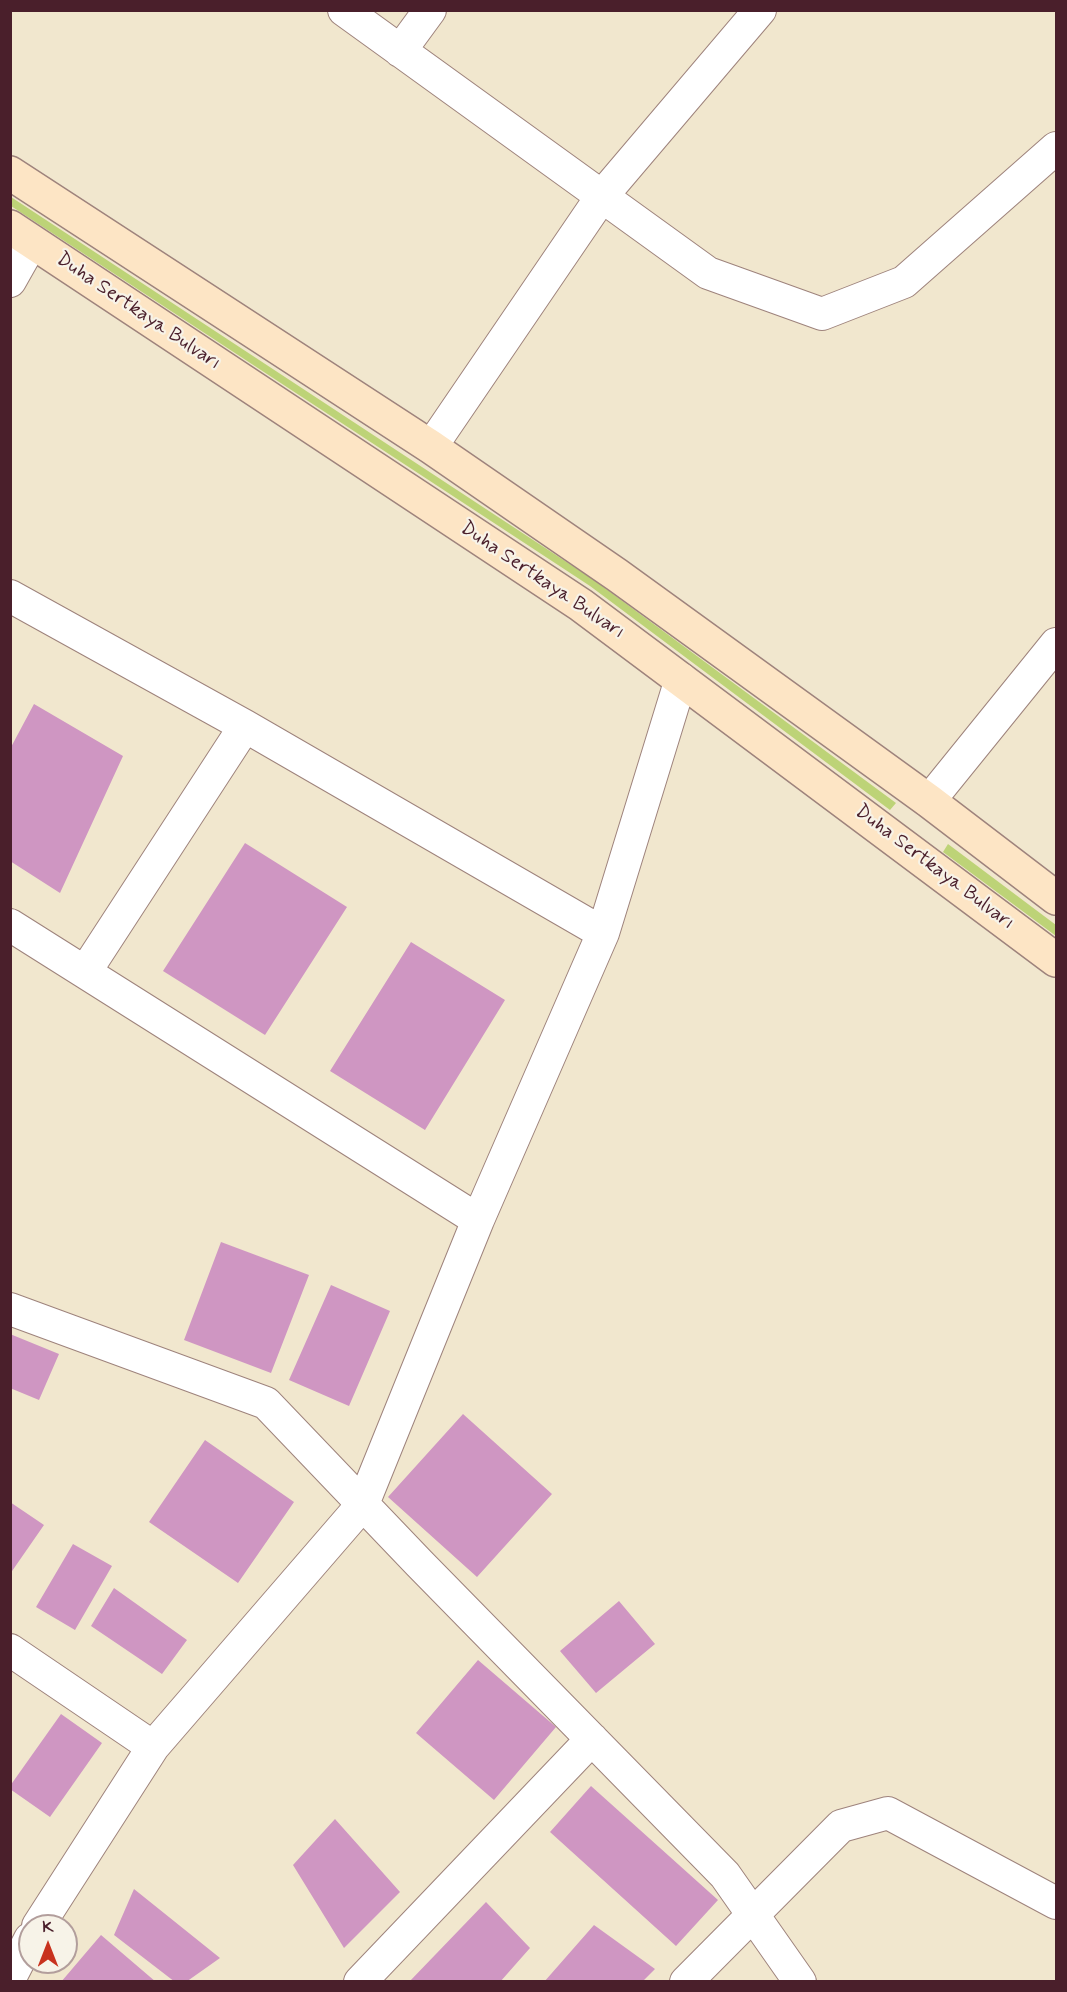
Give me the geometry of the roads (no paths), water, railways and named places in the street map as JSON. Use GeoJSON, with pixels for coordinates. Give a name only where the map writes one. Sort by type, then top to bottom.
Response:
{"type":"FeatureCollection","features":[{"type":"Feature","properties":{"kind":"main road"},"geometry":{"type":"LineString","coordinates":[[10,173],[431,447],[617,575],[929,801],[1056,898]]}},
{"type":"Feature","properties":{"kind":"main road","name":"Duha Sertkaya Bulvarı"},"geometry":{"type":"LineString","coordinates":[[21,234],[581,605],[1056,960]]}},
{"type":"Feature","properties":{"kind":"main road"},"geometry":{"type":"LineString","coordinates":[[903,845],[929,801]]}},
{"type":"Feature","properties":{"kind":"street"},"geometry":{"type":"LineString","coordinates":[[344,10],[708,273],[822,314],[904,282],[1056,148]]}},
{"type":"Feature","properties":{"kind":"street"},"geometry":{"type":"LineString","coordinates":[[400,51],[430,10]]}},
{"type":"Feature","properties":{"kind":"street"},"geometry":{"type":"LineString","coordinates":[[431,447],[602,196],[760,10]]}},
{"type":"Feature","properties":{"kind":"street"},"geometry":{"type":"LineString","coordinates":[[10,281],[21,234]]}},
{"type":"Feature","properties":{"kind":"street"},"geometry":{"type":"LineString","coordinates":[[10,596],[245,726],[603,933]]}},
{"type":"Feature","properties":{"kind":"street"},"geometry":{"type":"LineString","coordinates":[[929,801],[1056,644]]}},
{"type":"Feature","properties":{"kind":"street"},"geometry":{"type":"LineString","coordinates":[[46,1914],[153,1747],[363,1504],[478,1220],[603,933],[681,679]]}},
{"type":"Feature","properties":{"kind":"street"},"geometry":{"type":"LineString","coordinates":[[85,972],[245,726]]}},
{"type":"Feature","properties":{"kind":"street"},"geometry":{"type":"LineString","coordinates":[[10,925],[478,1220]]}},
{"type":"Feature","properties":{"kind":"street"},"geometry":{"type":"LineString","coordinates":[[10,1309],[266,1402],[725,1875],[800,1982]]}},
{"type":"Feature","properties":{"kind":"street"},"geometry":{"type":"LineString","coordinates":[[10,1650],[153,1747]]}},
{"type":"Feature","properties":{"kind":"street"},"geometry":{"type":"LineString","coordinates":[[360,1982],[592,1739]]}},
{"type":"Feature","properties":{"kind":"street"},"geometry":{"type":"LineString","coordinates":[[686,1982],[752,1913],[841,1826],[888,1813],[1056,1903]]}},
{"type":"Feature","properties":{"kind":"street"},"geometry":{"type":"LineString","coordinates":[[10,1978],[18,1962]]}}]}
